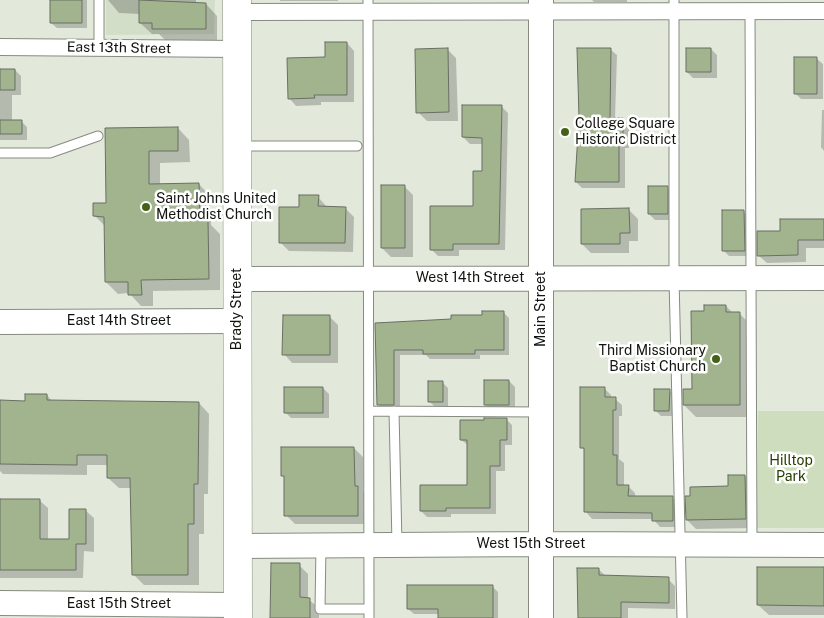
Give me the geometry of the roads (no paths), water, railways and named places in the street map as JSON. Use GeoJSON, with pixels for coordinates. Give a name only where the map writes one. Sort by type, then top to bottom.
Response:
{"type":"FeatureCollection","features":[{"type":"Feature","properties":{"kind":"highway","name":"Brady Street"},"geometry":{"type":"LineString","coordinates":[[237,6],[237,611]]}},
{"type":"Feature","properties":{"kind":"street"},"geometry":{"type":"LineString","coordinates":[[237,6],[674,6],[750,11],[824,11]]}},
{"type":"Feature","properties":{"kind":"street","name":"Main Street"},"geometry":{"type":"LineString","coordinates":[[541,6],[541,618]]}},
{"type":"Feature","properties":{"kind":"street","name":"East 13th Street"},"geometry":{"type":"LineString","coordinates":[[0,47],[238,49]]}},
{"type":"Feature","properties":{"kind":"street","name":"West 14th Street"},"geometry":{"type":"LineString","coordinates":[[237,279],[824,278]]}},
{"type":"Feature","properties":{"kind":"street","name":"East 14th Street"},"geometry":{"type":"LineString","coordinates":[[0,322],[237,321]]}},
{"type":"Feature","properties":{"kind":"street","name":"West 15th Street"},"geometry":{"type":"LineString","coordinates":[[238,546],[824,545]]}},
{"type":"Feature","properties":{"kind":"street","name":"East 15th Street"},"geometry":{"type":"LineString","coordinates":[[0,603],[237,611]]}},
{"type":"Feature","properties":{"kind":"lane"},"geometry":{"type":"LineString","coordinates":[[99,0],[99,48]]}},
{"type":"Feature","properties":{"kind":"lane"},"geometry":{"type":"LineString","coordinates":[[321,545],[320,610],[369,614],[368,6]]}},
{"type":"Feature","properties":{"kind":"lane"},"geometry":{"type":"LineString","coordinates":[[674,6],[674,278],[682,545],[682,618]]}},
{"type":"Feature","properties":{"kind":"lane"},"geometry":{"type":"LineString","coordinates":[[750,11],[752,545]]}},
{"type":"Feature","properties":{"kind":"lane"},"geometry":{"type":"LineString","coordinates":[[0,153],[50,153],[98,136]]}},
{"type":"Feature","properties":{"kind":"lane"},"geometry":{"type":"LineString","coordinates":[[238,146],[357,146]]}},
{"type":"Feature","properties":{"kind":"lane"},"geometry":{"type":"LineString","coordinates":[[369,411],[541,412]]}},
{"type":"Feature","properties":{"kind":"lane"},"geometry":{"type":"LineString","coordinates":[[394,411],[397,545]]}},
{"type":"Feature","properties":{"kind":"place","name":"College Square Historic District"},"geometry":{"type":"Point","coordinates":[565,132]}},
{"type":"Feature","properties":{"kind":"place","name":"Saint Johns United Methodist Church"},"geometry":{"type":"Point","coordinates":[146,207]}},
{"type":"Feature","properties":{"kind":"place","name":"Third Missionary Baptist Church"},"geometry":{"type":"Point","coordinates":[716,359]}},
{"type":"Feature","properties":{"kind":"park label","name":"Hilltop Park"},"geometry":{"type":"Point","coordinates":[791,470]}}]}
